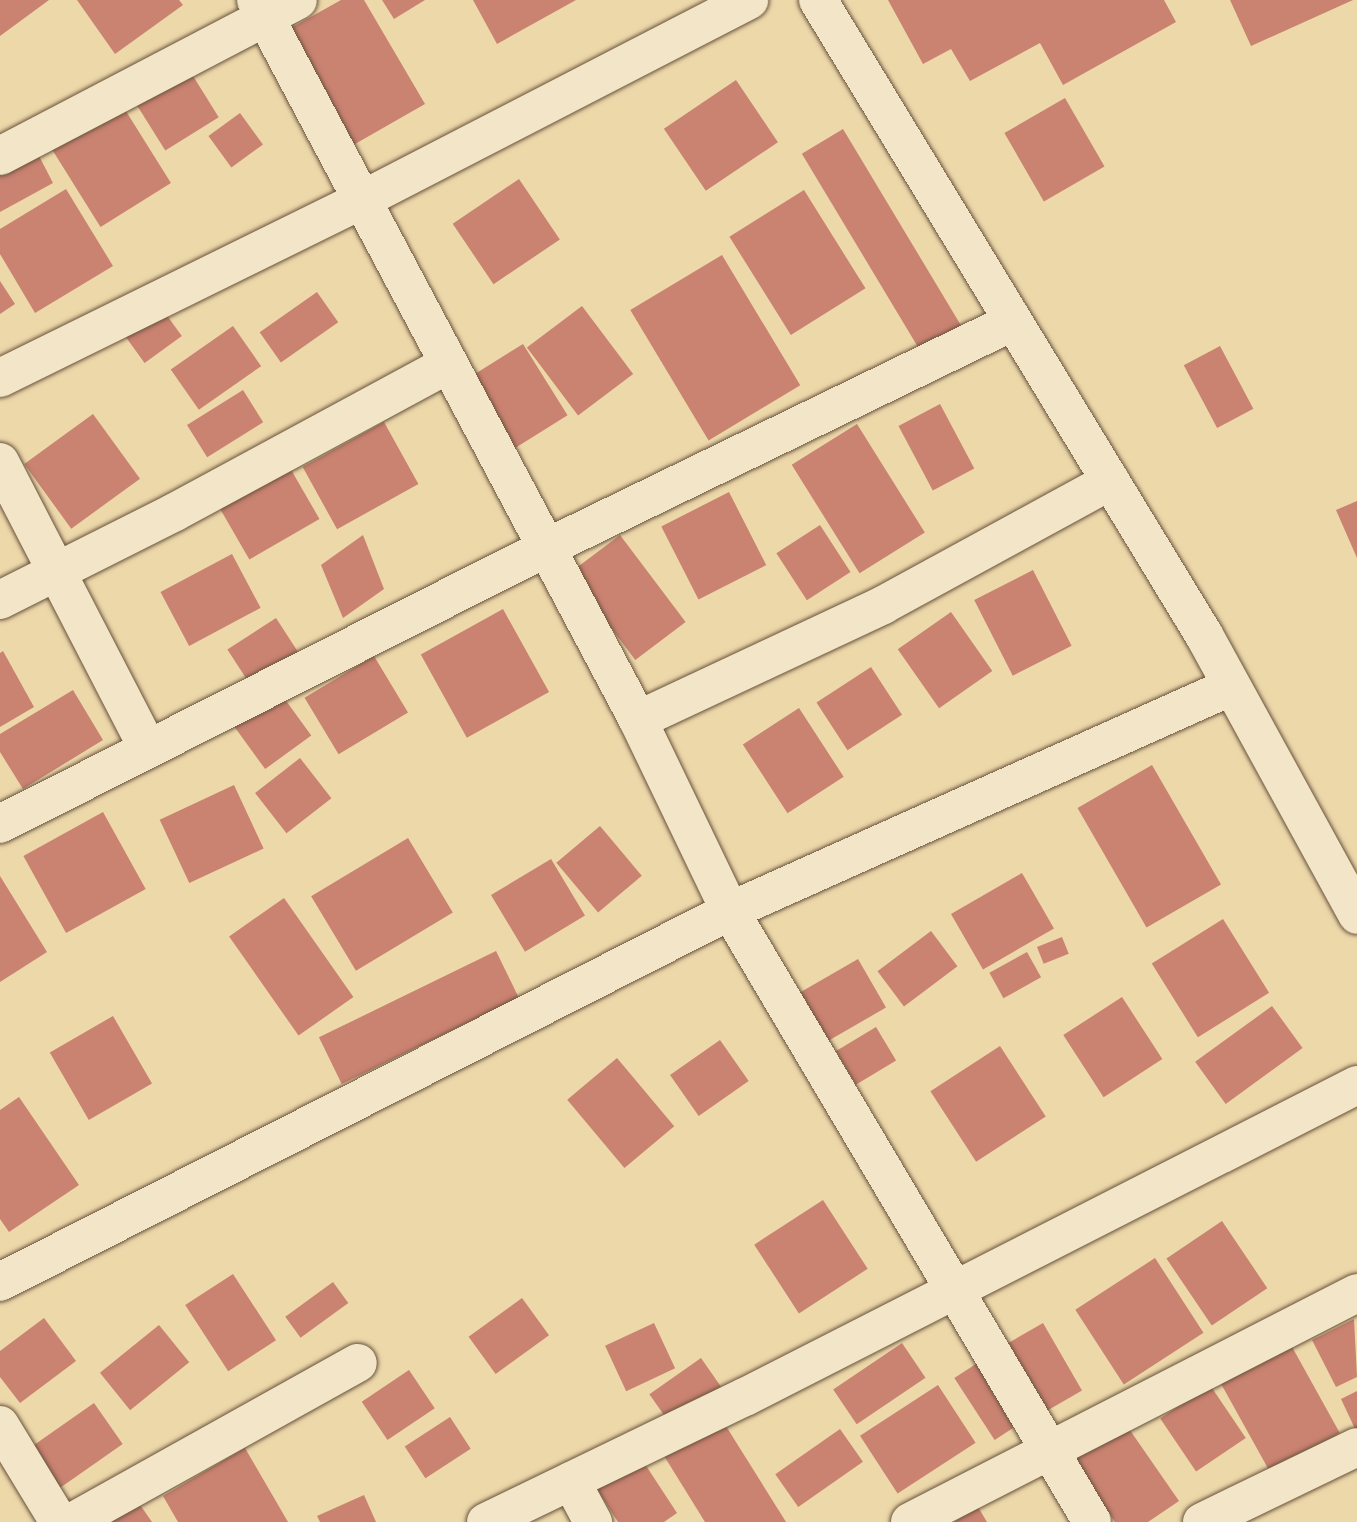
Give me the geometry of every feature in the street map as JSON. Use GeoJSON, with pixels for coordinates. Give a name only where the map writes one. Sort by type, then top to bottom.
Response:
{"type":"FeatureCollection","features":[{"type":"Feature","properties":{"kind":"street"},"geometry":{"type":"LineString","coordinates":[[0,156],[260,8],[298,0]]}},
{"type":"Feature","properties":{"kind":"street"},"geometry":{"type":"LineString","coordinates":[[0,378],[360,201],[749,0]]}},
{"type":"Feature","properties":{"kind":"street"},"geometry":{"type":"LineString","coordinates":[[818,0],[1204,635],[1230,687],[1357,915]]}},
{"type":"Feature","properties":{"kind":"street"},"geometry":{"type":"LineString","coordinates":[[260,8],[360,201],[638,720],[730,911],[951,1289],[1092,1522]]}},
{"type":"Feature","properties":{"kind":"street"},"geometry":{"type":"LineString","coordinates":[[0,824],[546,548],[1012,323]]}},
{"type":"Feature","properties":{"kind":"street"},"geometry":{"type":"LineString","coordinates":[[0,600],[449,365]]}},
{"type":"Feature","properties":{"kind":"street"},"geometry":{"type":"LineString","coordinates":[[0,462],[148,749]]}},
{"type":"Feature","properties":{"kind":"street"},"geometry":{"type":"LineString","coordinates":[[638,720],[883,605],[1110,481]]}},
{"type":"Feature","properties":{"kind":"street"},"geometry":{"type":"LineString","coordinates":[[0,1282],[730,911],[1230,687]]}},
{"type":"Feature","properties":{"kind":"street"},"geometry":{"type":"LineString","coordinates":[[486,1522],[1357,1085]]}},
{"type":"Feature","properties":{"kind":"street"},"geometry":{"type":"LineString","coordinates":[[910,1522],[1357,1293]]}},
{"type":"Feature","properties":{"kind":"street"},"geometry":{"type":"LineString","coordinates":[[72,1522],[358,1363]]}},
{"type":"Feature","properties":{"kind":"street"},"geometry":{"type":"LineString","coordinates":[[0,1425],[60,1522]]}},
{"type":"Feature","properties":{"kind":"street"},"geometry":{"type":"LineString","coordinates":[[1202,1522],[1357,1447]]}},
{"type":"Feature","properties":{"kind":"street"},"geometry":{"type":"LineString","coordinates":[[571,1481],[593,1522]]}},
{"type":"Feature","properties":{"kind":"building"},"geometry":{"type":"Polygon","coordinates":[[[0,0],[49,0],[0,36],[0,0]]]}},
{"type":"Feature","properties":{"kind":"building"},"geometry":{"type":"Polygon","coordinates":[[[77,0],[179,0],[183,5],[115,54],[77,0]]]}},
{"type":"Feature","properties":{"kind":"building"},"geometry":{"type":"Polygon","coordinates":[[[341,0],[364,0],[425,104],[348,148],[282,33],[341,0]]]}},
{"type":"Feature","properties":{"kind":"building"},"geometry":{"type":"Polygon","coordinates":[[[382,0],[425,0],[394,19],[382,0]]]}},
{"type":"Feature","properties":{"kind":"building"},"geometry":{"type":"Polygon","coordinates":[[[473,0],[576,0],[497,44],[473,0]]]}},
{"type":"Feature","properties":{"kind":"building"},"geometry":{"type":"Polygon","coordinates":[[[888,0],[1164,0],[1176,22],[1063,85],[1040,43],[970,81],[951,49],[923,64],[888,0]]]}},
{"type":"Feature","properties":{"kind":"building"},"geometry":{"type":"Polygon","coordinates":[[[1230,0],[1353,0],[1251,46],[1230,0]]]}},
{"type":"Feature","properties":{"kind":"building"},"geometry":{"type":"Polygon","coordinates":[[[188,68],[219,117],[165,151],[135,101],[188,68]]]}},
{"type":"Feature","properties":{"kind":"building"},"geometry":{"type":"Polygon","coordinates":[[[736,80],[778,142],[706,191],[664,129],[736,80]]]}},
{"type":"Feature","properties":{"kind":"building"},"geometry":{"type":"Polygon","coordinates":[[[1065,98],[1104,166],[1044,201],[1004,133],[1065,98]]]}},
{"type":"Feature","properties":{"kind":"building"},"geometry":{"type":"Polygon","coordinates":[[[119,100],[171,183],[101,227],[49,144],[119,100]]]}},
{"type":"Feature","properties":{"kind":"building"},"geometry":{"type":"Polygon","coordinates":[[[240,113],[263,145],[231,167],[208,136],[240,113]]]}},
{"type":"Feature","properties":{"kind":"building"},"geometry":{"type":"Polygon","coordinates":[[[843,129],[964,330],[923,355],[802,154],[843,129]]]}},
{"type":"Feature","properties":{"kind":"building"},"geometry":{"type":"Polygon","coordinates":[[[37,152],[53,183],[0,212],[0,171],[37,152]]]}},
{"type":"Feature","properties":{"kind":"building"},"geometry":{"type":"Polygon","coordinates":[[[519,179],[560,240],[493,284],[453,224],[519,179]]]}},
{"type":"Feature","properties":{"kind":"building"},"geometry":{"type":"Polygon","coordinates":[[[66,189],[113,266],[35,313],[0,254],[0,229],[66,189]]]}},
{"type":"Feature","properties":{"kind":"building"},"geometry":{"type":"Polygon","coordinates":[[[804,190],[865,288],[791,335],[729,237],[804,190]]]}},
{"type":"Feature","properties":{"kind":"building"},"geometry":{"type":"Polygon","coordinates":[[[722,255],[800,385],[709,440],[630,310],[722,255]]]}},
{"type":"Feature","properties":{"kind":"building"},"geometry":{"type":"Polygon","coordinates":[[[0,281],[15,304],[0,314],[0,281]]]}},
{"type":"Feature","properties":{"kind":"building"},"geometry":{"type":"Polygon","coordinates":[[[317,292],[338,322],[281,362],[260,332],[317,292]]]}},
{"type":"Feature","properties":{"kind":"building"},"geometry":{"type":"Polygon","coordinates":[[[582,306],[633,374],[578,415],[527,348],[582,306]]]}},
{"type":"Feature","properties":{"kind":"building"},"geometry":{"type":"Polygon","coordinates":[[[163,310],[182,336],[145,363],[126,337],[163,310]]]}},
{"type":"Feature","properties":{"kind":"building"},"geometry":{"type":"Polygon","coordinates":[[[233,326],[261,366],[199,410],[171,370],[233,326]]]}},
{"type":"Feature","properties":{"kind":"building"},"geometry":{"type":"Polygon","coordinates":[[[523,344],[568,415],[504,455],[459,384],[523,344]]]}},
{"type":"Feature","properties":{"kind":"building"},"geometry":{"type":"Polygon","coordinates":[[[1220,346],[1253,409],[1217,428],[1184,365],[1220,346]]]}},
{"type":"Feature","properties":{"kind":"building"},"geometry":{"type":"Polygon","coordinates":[[[243,390],[263,422],[207,457],[187,425],[243,390]]]}},
{"type":"Feature","properties":{"kind":"building"},"geometry":{"type":"Polygon","coordinates":[[[940,404],[974,468],[933,491],[899,426],[940,404]]]}},
{"type":"Feature","properties":{"kind":"building"},"geometry":{"type":"Polygon","coordinates":[[[93,414],[140,479],[71,529],[24,464],[93,414]]]}},
{"type":"Feature","properties":{"kind":"building"},"geometry":{"type":"Polygon","coordinates":[[[384,422],[418,484],[337,529],[303,467],[384,422]]]}},
{"type":"Feature","properties":{"kind":"building"},"geometry":{"type":"Polygon","coordinates":[[[857,424],[925,533],[860,573],[792,465],[857,424]]]}},
{"type":"Feature","properties":{"kind":"building"},"geometry":{"type":"Polygon","coordinates":[[[286,461],[320,519],[249,560],[216,502],[286,461]]]}},
{"type":"Feature","properties":{"kind":"building"},"geometry":{"type":"Polygon","coordinates":[[[729,492],[766,565],[699,600],[661,527],[729,492]]]}},
{"type":"Feature","properties":{"kind":"building"},"geometry":{"type":"Polygon","coordinates":[[[1357,501],[1357,558],[1336,510],[1357,501]]]}},
{"type":"Feature","properties":{"kind":"building"},"geometry":{"type":"Polygon","coordinates":[[[820,525],[850,572],[807,600],[776,553],[820,525]]]}},
{"type":"Feature","properties":{"kind":"building"},"geometry":{"type":"Polygon","coordinates":[[[363,535],[384,589],[343,618],[321,565],[363,535]]]}},
{"type":"Feature","properties":{"kind":"building"},"geometry":{"type":"Polygon","coordinates":[[[620,535],[686,622],[635,660],[570,573],[620,535]]]}},
{"type":"Feature","properties":{"kind":"building"},"geometry":{"type":"Polygon","coordinates":[[[232,554],[261,608],[189,646],[160,592],[232,554]]]}},
{"type":"Feature","properties":{"kind":"building"},"geometry":{"type":"Polygon","coordinates":[[[1033,570],[1072,646],[1013,676],[974,600],[1033,570]]]}},
{"type":"Feature","properties":{"kind":"building"},"geometry":{"type":"Polygon","coordinates":[[[503,609],[549,692],[467,738],[421,655],[503,609]]]}},
{"type":"Feature","properties":{"kind":"building"},"geometry":{"type":"Polygon","coordinates":[[[951,612],[992,671],[939,708],[898,649],[951,612]]]}},
{"type":"Feature","properties":{"kind":"building"},"geometry":{"type":"Polygon","coordinates":[[[276,618],[299,653],[250,685],[227,650],[276,618]]]}},
{"type":"Feature","properties":{"kind":"building"},"geometry":{"type":"Polygon","coordinates":[[[3,651],[34,707],[0,727],[0,653],[3,651]]]}},
{"type":"Feature","properties":{"kind":"building"},"geometry":{"type":"Polygon","coordinates":[[[374,656],[408,713],[339,754],[305,698],[374,656]]]}},
{"type":"Feature","properties":{"kind":"building"},"geometry":{"type":"Polygon","coordinates":[[[871,667],[902,715],[848,750],[816,702],[871,667]]]}},
{"type":"Feature","properties":{"kind":"building"},"geometry":{"type":"Polygon","coordinates":[[[276,687],[311,736],[265,769],[230,721],[276,687]]]}},
{"type":"Feature","properties":{"kind":"building"},"geometry":{"type":"Polygon","coordinates":[[[73,690],[103,740],[23,789],[0,752],[0,734],[73,690]]]}},
{"type":"Feature","properties":{"kind":"building"},"geometry":{"type":"Polygon","coordinates":[[[799,708],[844,777],[787,813],[743,744],[799,708]]]}},
{"type":"Feature","properties":{"kind":"building"},"geometry":{"type":"Polygon","coordinates":[[[300,758],[331,798],[286,833],[255,793],[300,758]]]}},
{"type":"Feature","properties":{"kind":"building"},"geometry":{"type":"Polygon","coordinates":[[[1152,765],[1221,885],[1147,928],[1078,808],[1152,765]]]}},
{"type":"Feature","properties":{"kind":"building"},"geometry":{"type":"Polygon","coordinates":[[[234,785],[264,848],[189,883],[160,820],[234,785]]]}},
{"type":"Feature","properties":{"kind":"building"},"geometry":{"type":"Polygon","coordinates":[[[103,812],[146,889],[66,933],[23,856],[103,812]]]}},
{"type":"Feature","properties":{"kind":"building"},"geometry":{"type":"Polygon","coordinates":[[[600,826],[642,876],[598,912],[556,863],[600,826]]]}},
{"type":"Feature","properties":{"kind":"building"},"geometry":{"type":"Polygon","coordinates":[[[408,838],[453,913],[356,971],[311,896],[408,838]]]}},
{"type":"Feature","properties":{"kind":"building"},"geometry":{"type":"Polygon","coordinates":[[[551,859],[585,916],[525,952],[491,895],[551,859]]]}},
{"type":"Feature","properties":{"kind":"building"},"geometry":{"type":"Polygon","coordinates":[[[1022,873],[1054,928],[983,969],[951,914],[1022,873]]]}},
{"type":"Feature","properties":{"kind":"building"},"geometry":{"type":"Polygon","coordinates":[[[0,876],[47,952],[0,982],[0,876]]]}},
{"type":"Feature","properties":{"kind":"building"},"geometry":{"type":"Polygon","coordinates":[[[284,898],[353,997],[299,1036],[229,936],[284,898]]]}},
{"type":"Feature","properties":{"kind":"building"},"geometry":{"type":"Polygon","coordinates":[[[1223,919],[1269,993],[1198,1037],[1152,964],[1223,919]]]}},
{"type":"Feature","properties":{"kind":"building"},"geometry":{"type":"Polygon","coordinates":[[[931,931],[957,966],[904,1006],[877,971],[931,931]]]}},
{"type":"Feature","properties":{"kind":"building"},"geometry":{"type":"Polygon","coordinates":[[[1062,937],[1069,954],[1044,964],[1037,947],[1062,937]]]}},
{"type":"Feature","properties":{"kind":"building"},"geometry":{"type":"Polygon","coordinates":[[[496,951],[519,998],[342,1084],[319,1037],[496,951]]]}},
{"type":"Feature","properties":{"kind":"building"},"geometry":{"type":"Polygon","coordinates":[[[1027,952],[1041,977],[1003,998],[989,973],[1027,952]]]}},
{"type":"Feature","properties":{"kind":"building"},"geometry":{"type":"Polygon","coordinates":[[[858,959],[886,1007],[826,1042],[798,993],[858,959]]]}},
{"type":"Feature","properties":{"kind":"building"},"geometry":{"type":"Polygon","coordinates":[[[1122,997],[1162,1059],[1104,1097],[1063,1035],[1122,997]]]}},
{"type":"Feature","properties":{"kind":"building"},"geometry":{"type":"Polygon","coordinates":[[[1272,1006],[1303,1048],[1226,1104],[1195,1062],[1272,1006]]]}},
{"type":"Feature","properties":{"kind":"building"},"geometry":{"type":"Polygon","coordinates":[[[113,1016],[152,1084],[89,1120],[50,1052],[113,1016]]]}},
{"type":"Feature","properties":{"kind":"building"},"geometry":{"type":"Polygon","coordinates":[[[876,1027],[896,1060],[856,1085],[836,1051],[876,1027]]]}},
{"type":"Feature","properties":{"kind":"building"},"geometry":{"type":"Polygon","coordinates":[[[720,1040],[749,1081],[699,1116],[670,1075],[720,1040]]]}},
{"type":"Feature","properties":{"kind":"building"},"geometry":{"type":"Polygon","coordinates":[[[1000,1046],[1046,1116],[976,1162],[930,1091],[1000,1046]]]}},
{"type":"Feature","properties":{"kind":"building"},"geometry":{"type":"Polygon","coordinates":[[[617,1058],[674,1126],[624,1168],[567,1100],[617,1058]]]}},
{"type":"Feature","properties":{"kind":"building"},"geometry":{"type":"Polygon","coordinates":[[[19,1097],[79,1185],[9,1232],[0,1219],[0,1110],[19,1097]]]}},
{"type":"Feature","properties":{"kind":"building"},"geometry":{"type":"Polygon","coordinates":[[[823,1200],[868,1269],[799,1313],[754,1245],[823,1200]]]}},
{"type":"Feature","properties":{"kind":"building"},"geometry":{"type":"Polygon","coordinates":[[[1222,1221],[1267,1288],[1212,1326],[1166,1258],[1222,1221]]]}},
{"type":"Feature","properties":{"kind":"building"},"geometry":{"type":"Polygon","coordinates":[[[1155,1258],[1203,1333],[1124,1384],[1075,1310],[1155,1258]]]}},
{"type":"Feature","properties":{"kind":"building"},"geometry":{"type":"Polygon","coordinates":[[[233,1274],[276,1340],[228,1371],[185,1305],[233,1274]]]}},
{"type":"Feature","properties":{"kind":"building"},"geometry":{"type":"Polygon","coordinates":[[[333,1282],[348,1303],[301,1338],[285,1317],[333,1282]]]}},
{"type":"Feature","properties":{"kind":"building"},"geometry":{"type":"Polygon","coordinates":[[[522,1298],[549,1335],[496,1374],[469,1337],[522,1298]]]}},
{"type":"Feature","properties":{"kind":"building"},"geometry":{"type":"Polygon","coordinates":[[[44,1318],[76,1361],[20,1403],[0,1377],[0,1351],[44,1318]]]}},
{"type":"Feature","properties":{"kind":"building"},"geometry":{"type":"Polygon","coordinates":[[[1354,1319],[1357,1377],[1336,1387],[1312,1340],[1354,1319]]]}},
{"type":"Feature","properties":{"kind":"building"},"geometry":{"type":"Polygon","coordinates":[[[654,1323],[675,1368],[626,1391],[605,1346],[654,1323]]]}},
{"type":"Feature","properties":{"kind":"building"},"geometry":{"type":"Polygon","coordinates":[[[1043,1323],[1082,1391],[1047,1411],[1008,1343],[1043,1323]]]}},
{"type":"Feature","properties":{"kind":"building"},"geometry":{"type":"Polygon","coordinates":[[[159,1325],[189,1362],[130,1410],[100,1373],[159,1325]]]}},
{"type":"Feature","properties":{"kind":"building"},"geometry":{"type":"Polygon","coordinates":[[[1286,1336],[1340,1433],[1270,1472],[1216,1375],[1286,1336]]]}},
{"type":"Feature","properties":{"kind":"building"},"geometry":{"type":"Polygon","coordinates":[[[902,1343],[925,1378],[857,1424],[833,1389],[902,1343]]]}},
{"type":"Feature","properties":{"kind":"building"},"geometry":{"type":"Polygon","coordinates":[[[701,1358],[723,1389],[671,1425],[649,1394],[701,1358]]]}},
{"type":"Feature","properties":{"kind":"building"},"geometry":{"type":"Polygon","coordinates":[[[982,1360],[1022,1422],[995,1440],[954,1378],[982,1360]]]}},
{"type":"Feature","properties":{"kind":"building"},"geometry":{"type":"Polygon","coordinates":[[[409,1370],[435,1408],[387,1440],[362,1402],[409,1370]]]}},
{"type":"Feature","properties":{"kind":"building"},"geometry":{"type":"Polygon","coordinates":[[[938,1385],[976,1443],[898,1494],[860,1436],[938,1385]]]}},
{"type":"Feature","properties":{"kind":"building"},"geometry":{"type":"Polygon","coordinates":[[[1210,1385],[1246,1438],[1196,1472],[1160,1419],[1210,1385]]]}},
{"type":"Feature","properties":{"kind":"building"},"geometry":{"type":"Polygon","coordinates":[[[1357,1391],[1357,1433],[1341,1399],[1357,1391]]]}},
{"type":"Feature","properties":{"kind":"building"},"geometry":{"type":"Polygon","coordinates":[[[94,1403],[123,1444],[59,1489],[30,1448],[94,1403]]]}},
{"type":"Feature","properties":{"kind":"building"},"geometry":{"type":"Polygon","coordinates":[[[719,1415],[786,1522],[705,1522],[661,1451],[719,1415]]]}},
{"type":"Feature","properties":{"kind":"building"},"geometry":{"type":"Polygon","coordinates":[[[450,1417],[471,1449],[425,1478],[405,1446],[450,1417]]]}},
{"type":"Feature","properties":{"kind":"building"},"geometry":{"type":"Polygon","coordinates":[[[1125,1423],[1179,1501],[1148,1522],[1115,1522],[1072,1459],[1125,1423]]]}},
{"type":"Feature","properties":{"kind":"building"},"geometry":{"type":"Polygon","coordinates":[[[840,1429],[863,1462],[798,1507],[775,1474],[840,1429]]]}},
{"type":"Feature","properties":{"kind":"building"},"geometry":{"type":"Polygon","coordinates":[[[245,1448],[288,1522],[178,1522],[163,1496],[245,1448]]]}},
{"type":"Feature","properties":{"kind":"building"},"geometry":{"type":"Polygon","coordinates":[[[639,1455],[677,1513],[664,1522],[618,1522],[594,1485],[639,1455]]]}},
{"type":"Feature","properties":{"kind":"building"},"geometry":{"type":"Polygon","coordinates":[[[364,1495],[376,1522],[320,1522],[317,1516],[364,1495]]]}},
{"type":"Feature","properties":{"kind":"building"},"geometry":{"type":"Polygon","coordinates":[[[136,1499],[152,1522],[101,1522],[136,1499]]]}},
{"type":"Feature","properties":{"kind":"building"},"geometry":{"type":"Polygon","coordinates":[[[978,1507],[987,1522],[954,1522],[978,1507]]]}}]}
